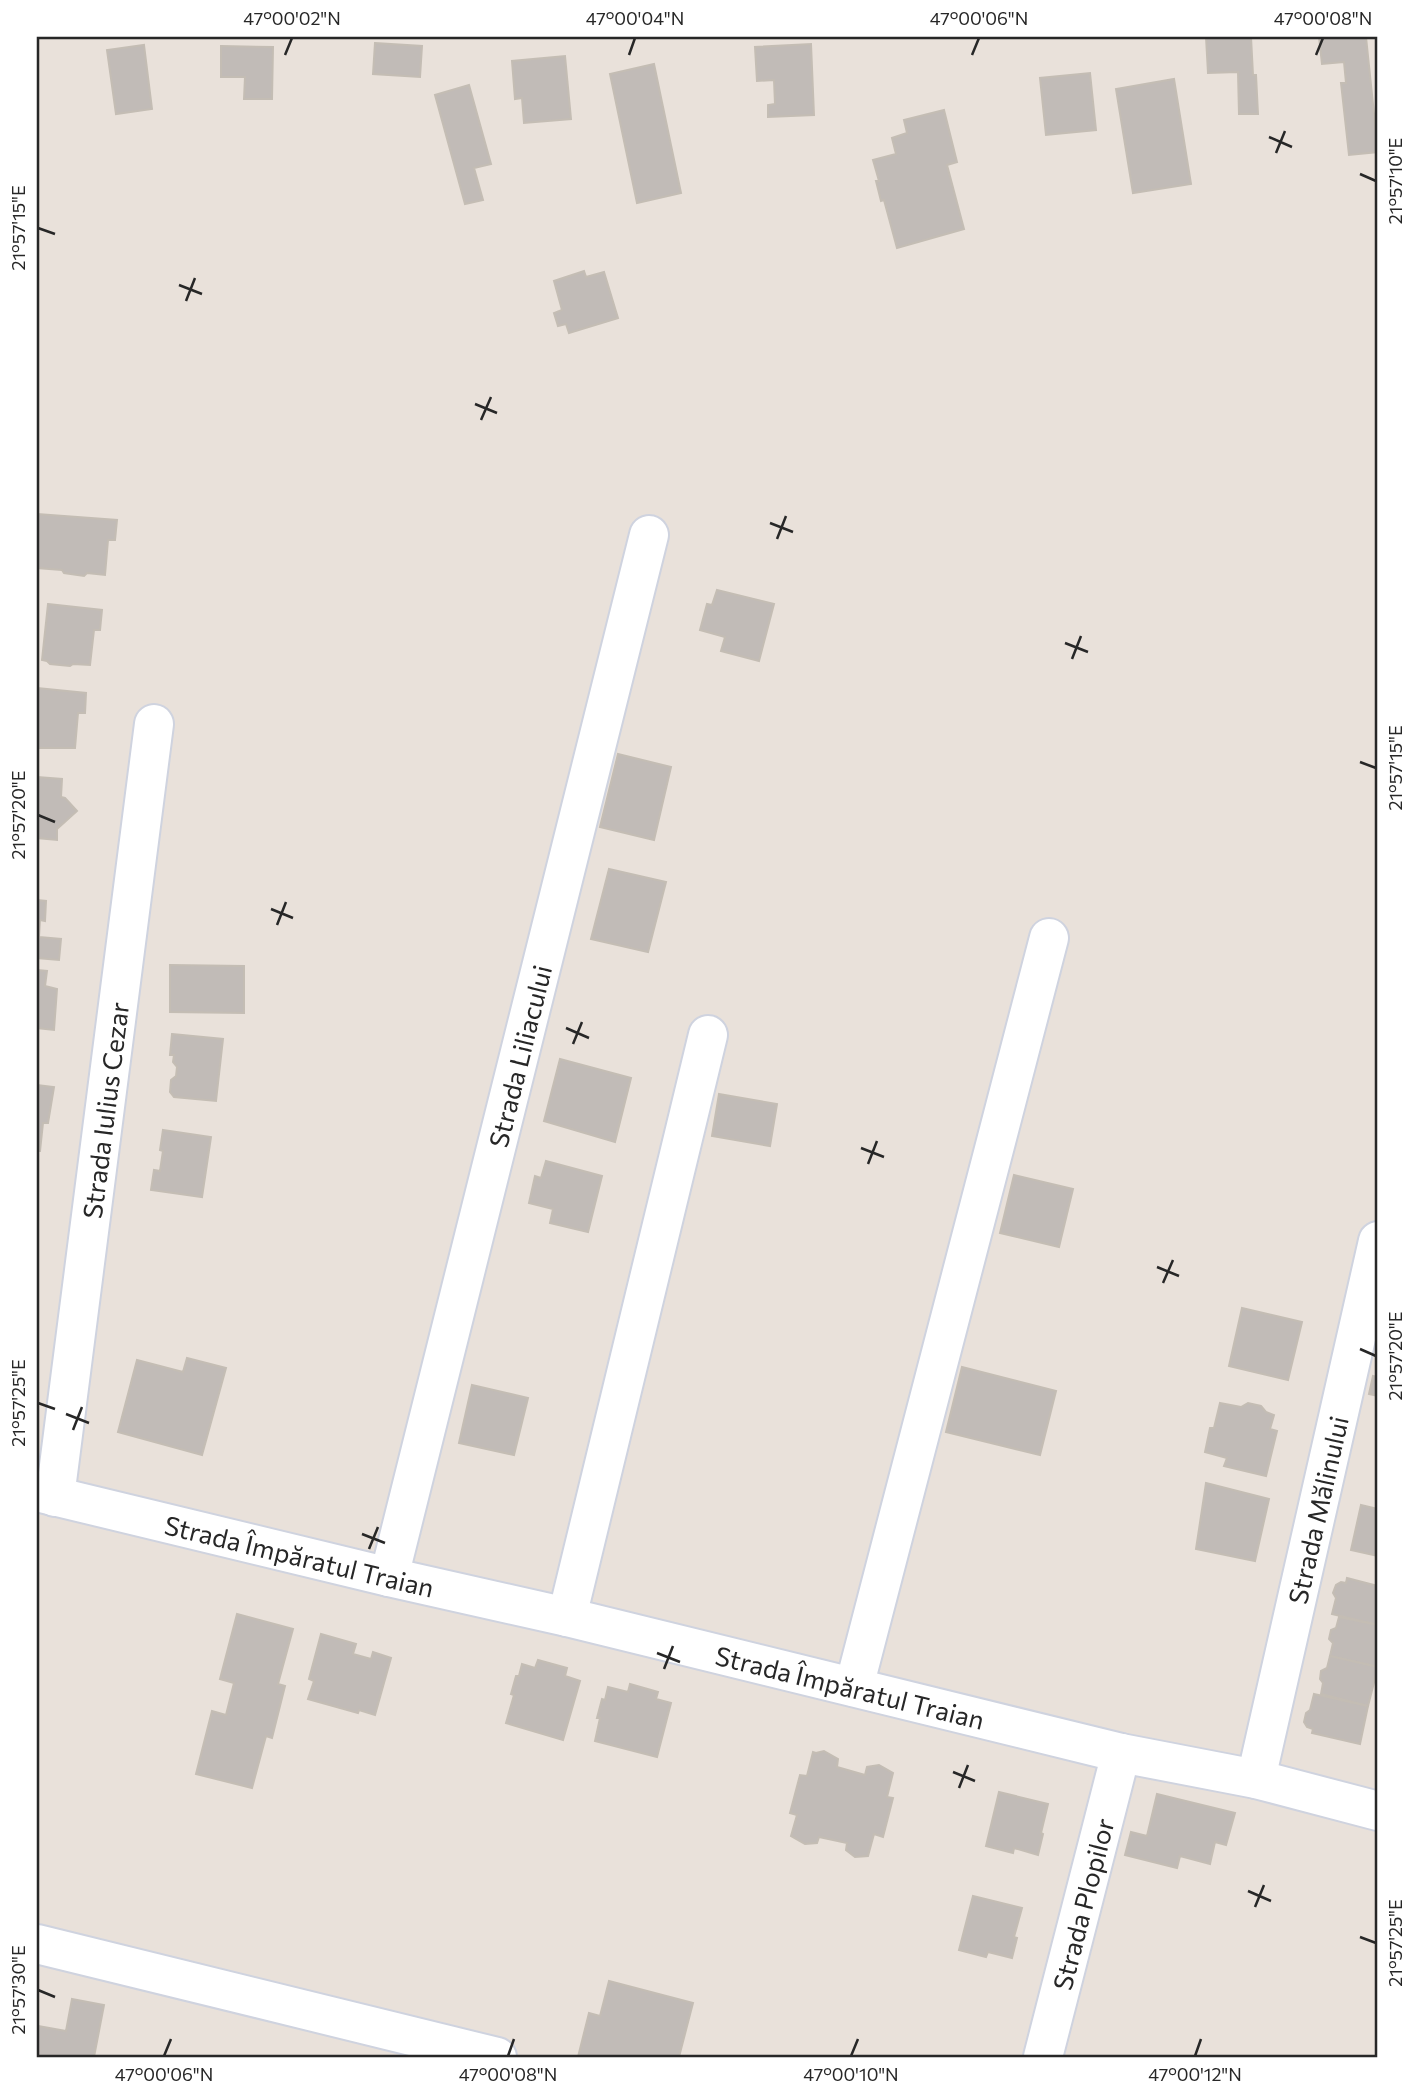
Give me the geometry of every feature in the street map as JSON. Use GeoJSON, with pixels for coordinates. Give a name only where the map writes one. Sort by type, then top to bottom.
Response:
{"type":"FeatureCollection","features":[{"type":"Feature","properties":{"kind":"street","name":"Strada Liliacului"},"geometry":{"type":"LineString","coordinates":[[389,1577],[649,535]]}},
{"type":"Feature","properties":{"kind":"street","name":"Strada Iulius Cezar"},"geometry":{"type":"LineString","coordinates":[[46,1495],[154,724]]}},
{"type":"Feature","properties":{"kind":"street"},"geometry":{"type":"LineString","coordinates":[[854,1687],[1049,938]]}},
{"type":"Feature","properties":{"kind":"street"},"geometry":{"type":"LineString","coordinates":[[567,1617],[708,1035]]}},
{"type":"Feature","properties":{"kind":"street","name":"Strada Mălinului"},"geometry":{"type":"LineString","coordinates":[[1256,1779],[1378,1241]]}},
{"type":"Feature","properties":{"kind":"street","name":"Strada Împăratul Traian"},"geometry":{"type":"LineString","coordinates":[[46,1495],[567,1617],[1121,1753],[1256,1779],[1378,1811]]}},
{"type":"Feature","properties":{"kind":"street","name":"Strada Plopilor"},"geometry":{"type":"LineString","coordinates":[[1043,2057],[1121,1753]]}},
{"type":"Feature","properties":{"kind":"street"},"geometry":{"type":"LineString","coordinates":[[37,1944],[497,2057]]}},
{"type":"Feature","properties":{"kind":"building"},"geometry":{"type":"Polygon","coordinates":[[[1206,37],[1251,37],[1258,114],[1239,114],[1238,72],[1208,73],[1206,37]]]}},
{"type":"Feature","properties":{"kind":"building"},"geometry":{"type":"Polygon","coordinates":[[[1319,37],[1366,37],[1378,152],[1349,155],[1341,83],[1346,83],[1344,62],[1322,64],[1319,37]]]}},
{"type":"Feature","properties":{"kind":"building"},"geometry":{"type":"Polygon","coordinates":[[[375,43],[422,46],[420,77],[373,74],[375,43]]]}},
{"type":"Feature","properties":{"kind":"building"},"geometry":{"type":"Polygon","coordinates":[[[811,44],[814,115],[768,117],[768,105],[775,104],[774,80],[757,81],[755,47],[811,44]]]}},
{"type":"Feature","properties":{"kind":"building"},"geometry":{"type":"Polygon","coordinates":[[[144,45],[152,109],[116,114],[107,50],[144,45]]]}},
{"type":"Feature","properties":{"kind":"building"},"geometry":{"type":"Polygon","coordinates":[[[221,46],[273,47],[272,99],[244,99],[245,77],[221,77],[221,46]]]}},
{"type":"Feature","properties":{"kind":"building"},"geometry":{"type":"Polygon","coordinates":[[[565,56],[571,119],[524,123],[522,98],[515,99],[512,61],[565,56]]]}},
{"type":"Feature","properties":{"kind":"building"},"geometry":{"type":"Polygon","coordinates":[[[654,64],[681,193],[637,203],[610,74],[654,64]]]}},
{"type":"Feature","properties":{"kind":"building"},"geometry":{"type":"Polygon","coordinates":[[[1090,73],[1096,130],[1046,135],[1040,78],[1090,73]]]}},
{"type":"Feature","properties":{"kind":"building"},"geometry":{"type":"Polygon","coordinates":[[[1174,79],[1191,184],[1133,193],[1116,89],[1174,79]]]}},
{"type":"Feature","properties":{"kind":"building"},"geometry":{"type":"Polygon","coordinates":[[[469,85],[491,164],[474,168],[483,200],[465,204],[435,95],[469,85]]]}},
{"type":"Feature","properties":{"kind":"building"},"geometry":{"type":"Polygon","coordinates":[[[944,110],[957,162],[947,165],[964,229],[897,248],[884,200],[881,201],[873,160],[896,154],[892,138],[907,133],[904,120],[944,110]]]}},
{"type":"Feature","properties":{"kind":"building"},"geometry":{"type":"Polygon","coordinates":[[[584,271],[586,277],[604,272],[618,318],[569,333],[566,324],[558,326],[554,313],[562,310],[554,281],[584,271]]]}},
{"type":"Feature","properties":{"kind":"building"},"geometry":{"type":"Polygon","coordinates":[[[37,514],[117,520],[115,540],[108,540],[105,575],[87,573],[84,576],[64,573],[62,570],[37,568],[37,514]]]}},
{"type":"Feature","properties":{"kind":"building"},"geometry":{"type":"Polygon","coordinates":[[[717,590],[774,604],[759,661],[721,651],[725,637],[700,630],[707,604],[712,605],[717,590]]]}},
{"type":"Feature","properties":{"kind":"building"},"geometry":{"type":"Polygon","coordinates":[[[48,604],[102,610],[100,630],[94,630],[90,665],[50,664],[42,660],[48,604]]]}},
{"type":"Feature","properties":{"kind":"building"},"geometry":{"type":"Polygon","coordinates":[[[37,688],[86,693],[85,713],[78,713],[75,748],[37,748],[37,688]]]}},
{"type":"Feature","properties":{"kind":"building"},"geometry":{"type":"Polygon","coordinates":[[[618,754],[671,767],[654,840],[600,827],[618,754]]]}},
{"type":"Feature","properties":{"kind":"building"},"geometry":{"type":"Polygon","coordinates":[[[37,777],[62,779],[61,797],[77,811],[57,829],[57,840],[37,838],[37,777]]]}},
{"type":"Feature","properties":{"kind":"building"},"geometry":{"type":"Polygon","coordinates":[[[609,869],[666,882],[648,952],[591,939],[609,869]]]}},
{"type":"Feature","properties":{"kind":"building"},"geometry":{"type":"Polygon","coordinates":[[[37,900],[46,901],[45,921],[40,920],[39,937],[61,939],[59,960],[37,958],[37,900]]]}},
{"type":"Feature","properties":{"kind":"building"},"geometry":{"type":"Polygon","coordinates":[[[170,965],[244,966],[244,1013],[170,1012],[170,965]]]}},
{"type":"Feature","properties":{"kind":"building"},"geometry":{"type":"Polygon","coordinates":[[[37,970],[47,971],[45,986],[57,989],[54,1030],[37,1028],[37,970]]]}},
{"type":"Feature","properties":{"kind":"building"},"geometry":{"type":"Polygon","coordinates":[[[172,1034],[223,1039],[216,1101],[174,1097],[170,1092],[171,1080],[176,1076],[177,1067],[173,1062],[174,1055],[170,1055],[172,1034]]]}},
{"type":"Feature","properties":{"kind":"building"},"geometry":{"type":"Polygon","coordinates":[[[560,1059],[631,1078],[615,1142],[544,1121],[560,1059]]]}},
{"type":"Feature","properties":{"kind":"building"},"geometry":{"type":"Polygon","coordinates":[[[37,1085],[54,1087],[48,1123],[43,1123],[40,1151],[37,1151],[37,1085]]]}},
{"type":"Feature","properties":{"kind":"building"},"geometry":{"type":"Polygon","coordinates":[[[719,1094],[777,1104],[770,1146],[712,1136],[719,1094]]]}},
{"type":"Feature","properties":{"kind":"building"},"geometry":{"type":"Polygon","coordinates":[[[163,1130],[211,1137],[202,1197],[151,1190],[154,1170],[160,1171],[163,1130]]]}},
{"type":"Feature","properties":{"kind":"building"},"geometry":{"type":"Polygon","coordinates":[[[546,1161],[602,1176],[588,1232],[550,1223],[553,1209],[529,1203],[535,1176],[541,1178],[546,1161]]]}},
{"type":"Feature","properties":{"kind":"building"},"geometry":{"type":"Polygon","coordinates":[[[1014,1175],[1073,1189],[1059,1247],[1000,1233],[1014,1175]]]}},
{"type":"Feature","properties":{"kind":"building"},"geometry":{"type":"Polygon","coordinates":[[[1242,1308],[1302,1322],[1288,1380],[1229,1366],[1242,1308]]]}},
{"type":"Feature","properties":{"kind":"building"},"geometry":{"type":"Polygon","coordinates":[[[187,1358],[226,1368],[202,1455],[118,1432],[137,1360],[183,1372],[187,1358]]]}},
{"type":"Feature","properties":{"kind":"building"},"geometry":{"type":"Polygon","coordinates":[[[962,1367],[1056,1391],[1040,1455],[946,1432],[962,1367]]]}},
{"type":"Feature","properties":{"kind":"building"},"geometry":{"type":"Polygon","coordinates":[[[1373,1376],[1378,1377],[1378,1396],[1369,1394],[1373,1376]]]}},
{"type":"Feature","properties":{"kind":"building"},"geometry":{"type":"Polygon","coordinates":[[[472,1385],[528,1398],[514,1455],[459,1443],[472,1385]]]}},
{"type":"Feature","properties":{"kind":"building"},"geometry":{"type":"Polygon","coordinates":[[[1220,1403],[1241,1407],[1248,1403],[1261,1406],[1274,1415],[1270,1429],[1277,1431],[1266,1476],[1224,1466],[1227,1458],[1205,1452],[1210,1428],[1214,1428],[1220,1403]]]}},
{"type":"Feature","properties":{"kind":"building"},"geometry":{"type":"Polygon","coordinates":[[[1206,1483],[1269,1499],[1255,1561],[1196,1549],[1206,1483]]]}},
{"type":"Feature","properties":{"kind":"building"},"geometry":{"type":"Polygon","coordinates":[[[1361,1505],[1378,1509],[1378,1556],[1351,1550],[1361,1505]]]}},
{"type":"Feature","properties":{"kind":"building"},"geometry":{"type":"Polygon","coordinates":[[[1347,1578],[1378,1586],[1378,1625],[1332,1614],[1336,1585],[1346,1583],[1347,1578]]]}},
{"type":"Feature","properties":{"kind":"building"},"geometry":{"type":"Polygon","coordinates":[[[237,1614],[293,1629],[278,1684],[285,1686],[272,1738],[266,1736],[252,1788],[196,1774],[212,1711],[226,1715],[234,1683],[220,1679],[237,1614]]]}},
{"type":"Feature","properties":{"kind":"building"},"geometry":{"type":"Polygon","coordinates":[[[1339,1617],[1378,1625],[1378,1667],[1330,1656],[1333,1643],[1329,1639],[1331,1630],[1336,1628],[1339,1617]]]}},
{"type":"Feature","properties":{"kind":"building"},"geometry":{"type":"Polygon","coordinates":[[[321,1634],[356,1644],[353,1654],[371,1659],[373,1652],[391,1658],[375,1715],[308,1699],[314,1681],[309,1679],[321,1634]]]}},
{"type":"Feature","properties":{"kind":"building"},"geometry":{"type":"Polygon","coordinates":[[[1330,1656],[1378,1667],[1368,1706],[1321,1694],[1321,1671],[1327,1668],[1330,1656]]]}},
{"type":"Feature","properties":{"kind":"building"},"geometry":{"type":"Polygon","coordinates":[[[538,1660],[567,1668],[565,1676],[580,1681],[563,1740],[506,1723],[514,1695],[511,1694],[522,1664],[535,1668],[538,1660]]]}},
{"type":"Feature","properties":{"kind":"building"},"geometry":{"type":"Polygon","coordinates":[[[630,1684],[658,1692],[656,1699],[671,1703],[657,1757],[595,1741],[600,1718],[597,1718],[608,1687],[628,1692],[630,1684]]]}},
{"type":"Feature","properties":{"kind":"building"},"geometry":{"type":"Polygon","coordinates":[[[1314,1694],[1368,1706],[1360,1744],[1312,1733],[1313,1729],[1307,1727],[1304,1722],[1314,1694]]]}},
{"type":"Feature","properties":{"kind":"building"},"geometry":{"type":"Polygon","coordinates":[[[824,1751],[838,1759],[837,1767],[865,1775],[867,1767],[879,1765],[893,1773],[887,1797],[893,1798],[883,1837],[874,1834],[868,1856],[855,1857],[846,1850],[847,1843],[819,1837],[817,1843],[805,1844],[791,1836],[797,1815],[790,1813],[800,1775],[807,1776],[813,1752],[824,1751]]]}},
{"type":"Feature","properties":{"kind":"building"},"geometry":{"type":"Polygon","coordinates":[[[999,1792],[1048,1804],[1038,1855],[1014,1848],[1013,1853],[986,1846],[999,1792]]]}},
{"type":"Feature","properties":{"kind":"building"},"geometry":{"type":"Polygon","coordinates":[[[1157,1794],[1235,1813],[1226,1845],[1215,1842],[1210,1864],[1180,1856],[1177,1868],[1125,1855],[1131,1832],[1147,1836],[1157,1794]]]}},
{"type":"Feature","properties":{"kind":"building"},"geometry":{"type":"Polygon","coordinates":[[[973,1896],[1022,1908],[1014,1937],[1017,1938],[1012,1958],[988,1952],[986,1957],[959,1950],[973,1896]]]}},
{"type":"Feature","properties":{"kind":"building"},"geometry":{"type":"Polygon","coordinates":[[[609,1981],[693,2003],[679,2057],[578,2057],[589,2013],[600,2016],[609,1981]]]}},
{"type":"Feature","properties":{"kind":"building"},"geometry":{"type":"Polygon","coordinates":[[[72,1999],[104,2005],[94,2057],[37,2057],[38,2026],[66,2031],[72,1999]]]}}]}
